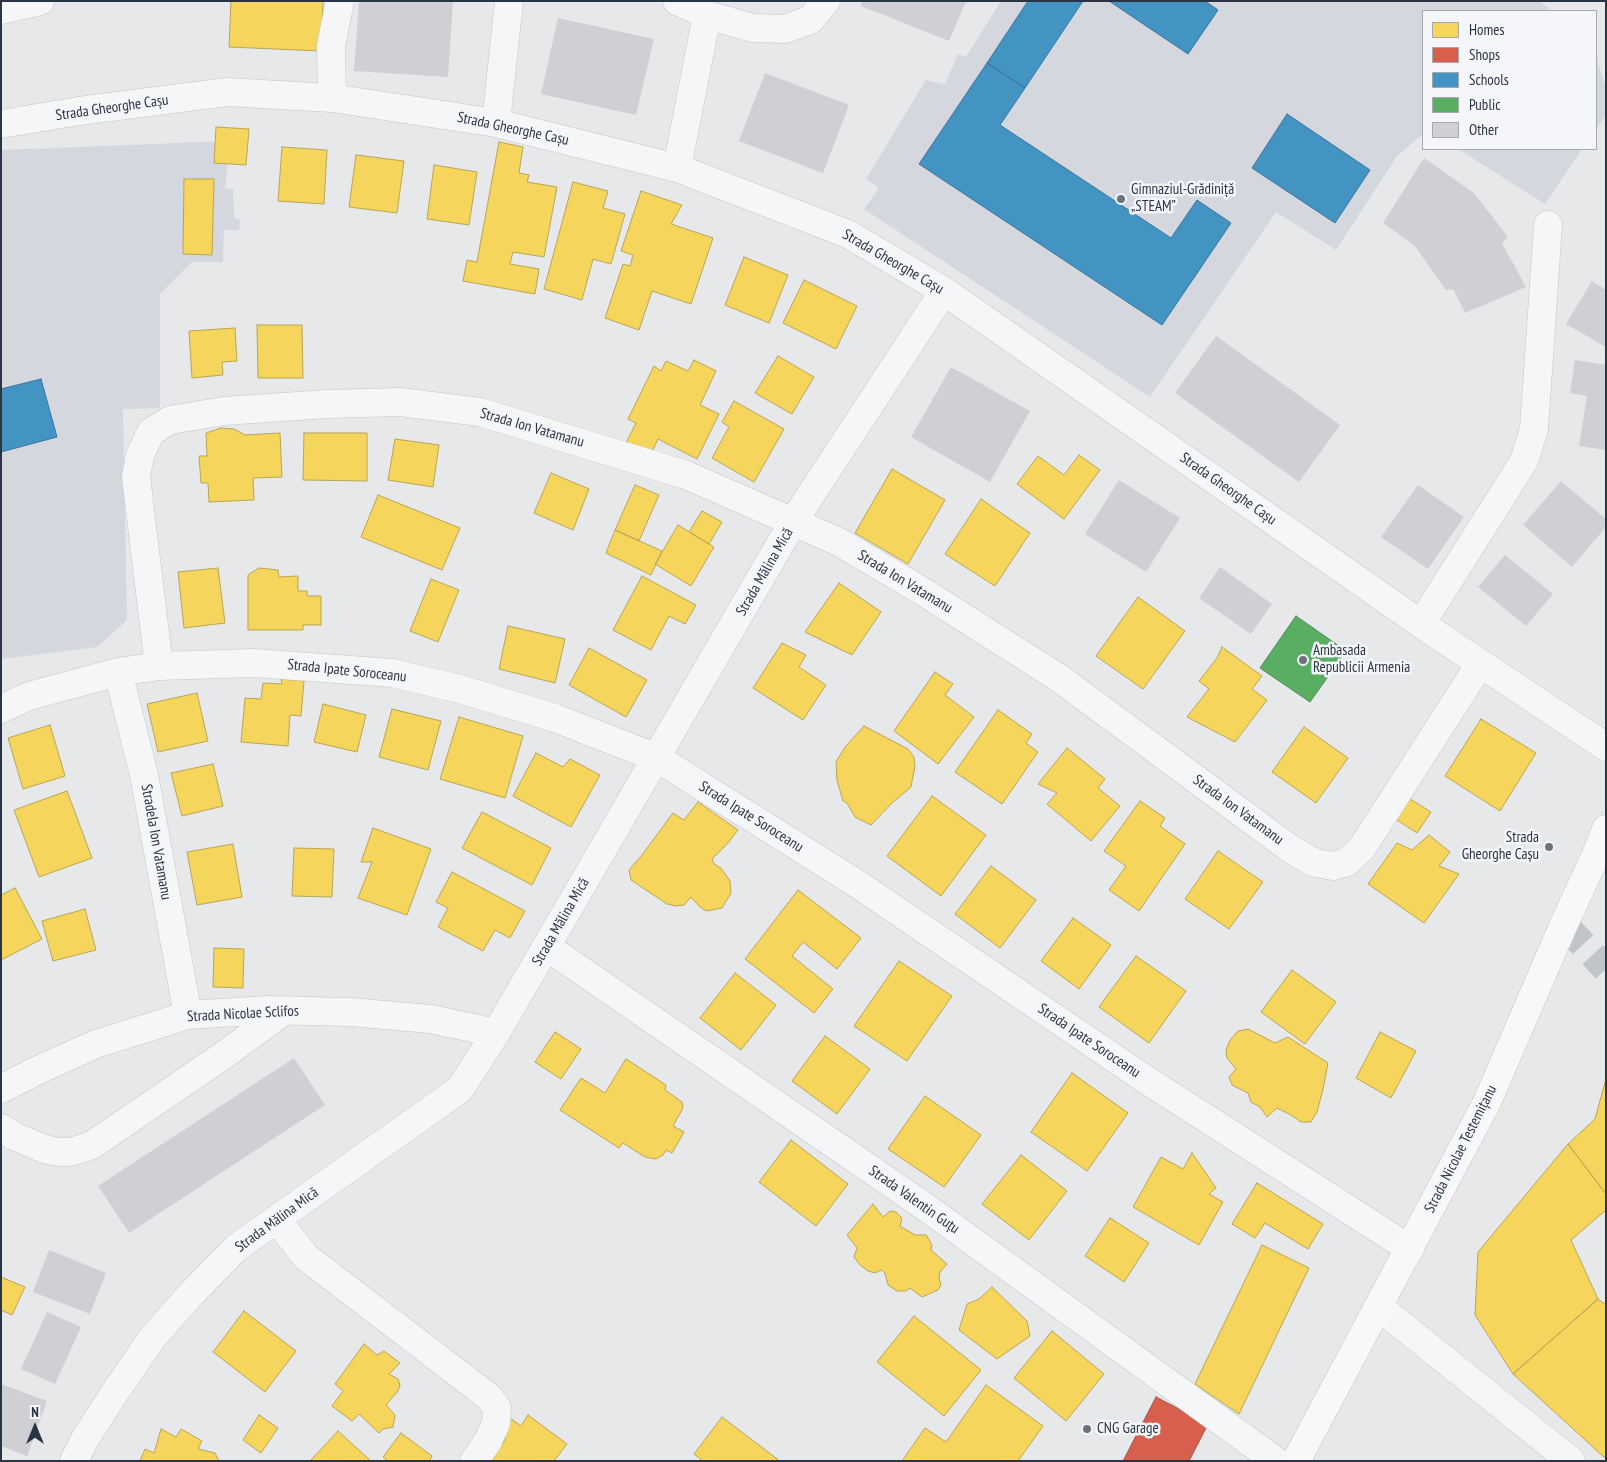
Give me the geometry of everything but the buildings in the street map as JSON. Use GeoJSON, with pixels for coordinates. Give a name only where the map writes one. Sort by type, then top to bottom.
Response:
{"type":"FeatureCollection","features":[{"type":"Feature","properties":{"kind":"main road","name":"Strada Nicolae Testemițanu"},"geometry":{"type":"LineString","coordinates":[[1296,1461],[1487,1102],[1564,924],[1595,858],[1606,828]]}},
{"type":"Feature","properties":{"kind":"street"},"geometry":{"type":"LineString","coordinates":[[1,10],[40,1]]}},
{"type":"Feature","properties":{"kind":"street"},"geometry":{"type":"LineString","coordinates":[[332,98],[331,46],[340,1]]}},
{"type":"Feature","properties":{"kind":"street"},"geometry":{"type":"LineString","coordinates":[[496,123],[509,1]]}},
{"type":"Feature","properties":{"kind":"street"},"geometry":{"type":"LineString","coordinates":[[677,1],[707,16],[753,28],[786,29],[810,20],[826,1]]}},
{"type":"Feature","properties":{"kind":"street"},"geometry":{"type":"LineString","coordinates":[[677,168],[707,16]]}},
{"type":"Feature","properties":{"kind":"street","name":"Strada Gheorghe Cașu"},"geometry":{"type":"LineString","coordinates":[[1,124],[79,111],[227,92],[332,98],[496,123],[677,168],[848,234],[944,291],[1421,624],[1606,747]]}},
{"type":"Feature","properties":{"kind":"street"},"geometry":{"type":"LineString","coordinates":[[1421,624],[1524,461],[1534,429],[1548,225]]}},
{"type":"Feature","properties":{"kind":"street","name":"Strada Mălina Mică"},"geometry":{"type":"LineString","coordinates":[[74,1461],[103,1409],[153,1337],[192,1292],[236,1248],[460,1089],[496,1034],[793,522],[944,291]]}},
{"type":"Feature","properties":{"kind":"street","name":"Strada Ion Vatamanu"},"geometry":{"type":"LineString","coordinates":[[158,666],[136,477],[140,455],[151,432],[170,420],[224,411],[336,403],[400,402],[480,412],[686,475],[839,542],[922,591],[1059,678],[1292,850],[1315,863],[1333,866],[1347,862],[1362,848],[1480,664]]}},
{"type":"Feature","properties":{"kind":"street","name":"Strada Ipate Soroceanu"},"geometry":{"type":"LineString","coordinates":[[1,709],[30,696],[118,672],[158,666],[254,663],[392,673],[460,689],[554,718],[657,758],[859,884],[1145,1079],[1410,1249]]}},
{"type":"Feature","properties":{"kind":"street","name":"Stradela Ion Vatamanu"},"geometry":{"type":"LineString","coordinates":[[118,672],[144,775],[188,1015]]}},
{"type":"Feature","properties":{"kind":"street","name":"Strada Valentin Guțu"},"geometry":{"type":"LineString","coordinates":[[546,947],[924,1206],[1276,1461]]}},
{"type":"Feature","properties":{"kind":"street","name":"Strada Nicolae Sclifos"},"geometry":{"type":"LineString","coordinates":[[1,1089],[96,1044],[188,1015],[267,1010],[350,1012],[431,1019],[496,1034]]}},
{"type":"Feature","properties":{"kind":"street"},"geometry":{"type":"LineString","coordinates":[[1,1128],[44,1149],[58,1152],[71,1152],[92,1145],[224,1055],[285,1010]]}},
{"type":"Feature","properties":{"kind":"street"},"geometry":{"type":"LineString","coordinates":[[277,1220],[306,1257],[489,1397],[497,1408],[496,1423],[488,1442],[474,1461]]}},
{"type":"Feature","properties":{"kind":"street"},"geometry":{"type":"LineString","coordinates":[[1379,1307],[1571,1461]]}},
{"type":"Feature","properties":{"kind":"shaded area","name":"Gimnaziul-Grădiniță „STEAM”"},"geometry":{"type":"Polygon","coordinates":[[[1001,1],[1539,1],[1551,10],[1422,10],[1422,135],[1397,156],[1336,250],[1276,212],[1150,397],[864,209],[879,188],[866,179],[926,80],[945,84],[958,54],[966,57],[1001,1]]]}},
{"type":"Feature","properties":{"kind":"shaded area"},"geometry":{"type":"Polygon","coordinates":[[[1597,60],[1606,88],[1606,114],[1597,128],[1597,60]]]}},
{"type":"Feature","properties":{"kind":"shaded area"},"geometry":{"type":"Polygon","coordinates":[[[230,141],[225,188],[233,189],[234,218],[240,220],[239,230],[224,230],[223,262],[192,262],[160,294],[160,408],[123,409],[127,620],[97,647],[1,659],[1,150],[230,141]]]}},
{"type":"Feature","properties":{"kind":"shaded area"},"geometry":{"type":"Polygon","coordinates":[[[1460,150],[1581,150],[1545,204],[1460,150]]]}},
{"type":"Feature","properties":{"kind":"tunnel"},"geometry":{"type":"LineString","coordinates":[[1564,924],[1606,969]]}},
{"type":"Feature","properties":{"kind":"place","name":"Gimnaziul-Grădiniță „STEAM”"},"geometry":{"type":"Point","coordinates":[1121,199]}},
{"type":"Feature","properties":{"kind":"place","name":"Ambasada Republicii Armenia"},"geometry":{"type":"Point","coordinates":[1303,660]}},
{"type":"Feature","properties":{"kind":"place","name":"Strada Gheorghe Cașu"},"geometry":{"type":"Point","coordinates":[1549,847]}},
{"type":"Feature","properties":{"kind":"place","name":"CNG Garage"},"geometry":{"type":"Point","coordinates":[1087,1429]}}]}
